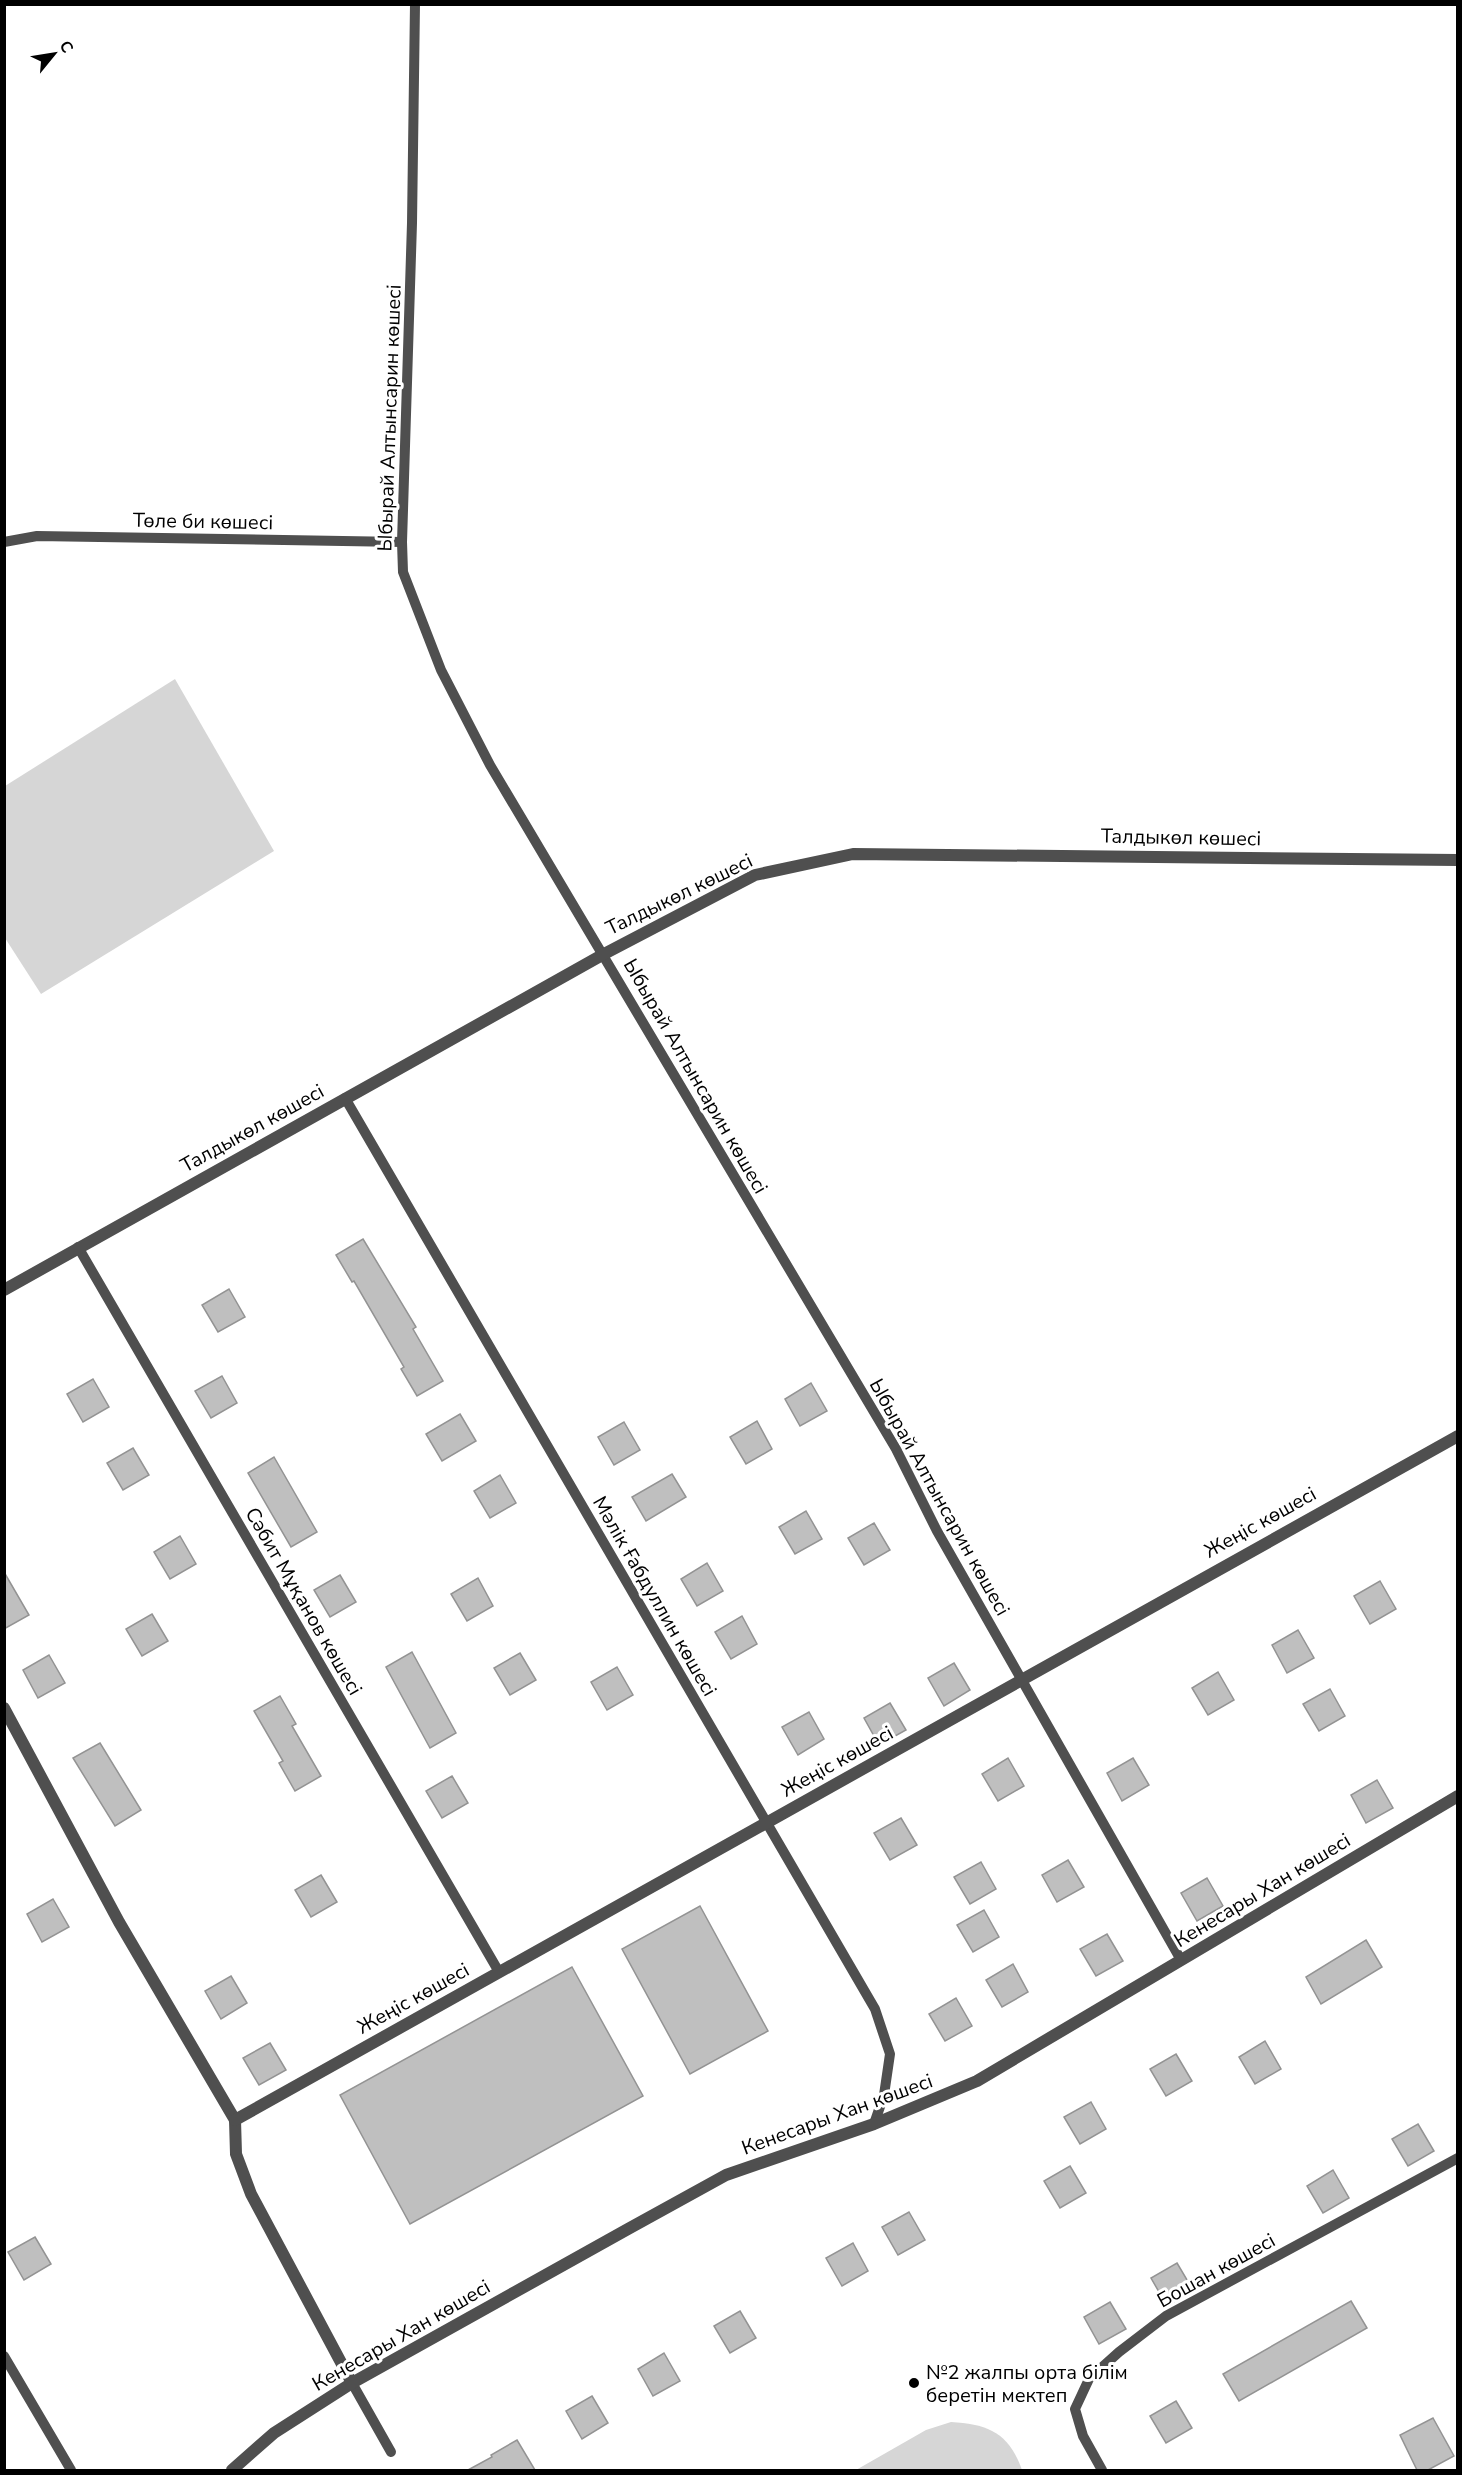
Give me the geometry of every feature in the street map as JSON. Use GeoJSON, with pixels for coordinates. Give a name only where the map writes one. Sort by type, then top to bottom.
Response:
{"type":"FeatureCollection","features":[{"type":"Feature","properties":{"kind":"street","name":"Талдыкөл көшесі"},"geometry":{"type":"LineString","coordinates":[[4,1290],[604,954],[755,875],[853,854],[1458,860]]}},
{"type":"Feature","properties":{"kind":"street","name":"Жеңіс көшесі"},"geometry":{"type":"LineString","coordinates":[[235,2120],[1458,1436]]}},
{"type":"Feature","properties":{"kind":"street"},"geometry":{"type":"LineString","coordinates":[[4,1708],[119,1922],[235,2120],[236,2154],[250,2194],[352,2383]]}},
{"type":"Feature","properties":{"kind":"street","name":"Кенесары Хан көшесі"},"geometry":{"type":"LineString","coordinates":[[232,2470],[274,2433],[352,2383],[726,2175],[874,2124],[977,2081],[1458,1796]]}},
{"type":"Feature","properties":{"kind":"lane","name":"Ыбырай Алтынсарин көшесі"},"geometry":{"type":"LineString","coordinates":[[415,4],[403,572],[441,670],[490,765],[896,1449],[937,1531],[1181,1960]]}},
{"type":"Feature","properties":{"kind":"lane","name":"Төле би көшесі"},"geometry":{"type":"LineString","coordinates":[[4,542],[37,536],[402,542]]}},
{"type":"Feature","properties":{"kind":"lane","name":"Мәлік Ғабдуллин көшесі"},"geometry":{"type":"LineString","coordinates":[[345,1098],[875,2010],[890,2054],[884,2095],[874,2124]]}},
{"type":"Feature","properties":{"kind":"lane","name":"Сәбит Мұқанов көшесі"},"geometry":{"type":"LineString","coordinates":[[78,1247],[499,1972]]}},
{"type":"Feature","properties":{"kind":"lane","name":"Бошан көшесі"},"geometry":{"type":"LineString","coordinates":[[1102,2470],[1083,2436],[1075,2409],[1089,2379],[1119,2352],[1166,2316],[1458,2158]]}},
{"type":"Feature","properties":{"kind":"lane"},"geometry":{"type":"LineString","coordinates":[[4,2356],[71,2470]]}},
{"type":"Feature","properties":{"kind":"lane"},"geometry":{"type":"LineString","coordinates":[[352,2383],[391,2452]]}},
{"type":"Feature","properties":{"kind":"shaded area"},"geometry":{"type":"Polygon","coordinates":[[[175,679],[274,851],[41,994],[5,938],[5,786],[175,679]]]}},
{"type":"Feature","properties":{"kind":"shaded area"},"geometry":{"type":"Polygon","coordinates":[[[951,2422],[976,2425],[996,2433],[1011,2447],[1022,2470],[856,2470],[926,2430],[951,2422]]]}},
{"type":"Feature","properties":{"kind":"building"},"geometry":{"type":"Polygon","coordinates":[[[363,1239],[416,1327],[413,1329],[443,1381],[417,1396],[401,1369],[404,1367],[354,1281],[352,1282],[336,1255],[363,1239]]]}},
{"type":"Feature","properties":{"kind":"building"},"geometry":{"type":"Polygon","coordinates":[[[229,1289],[245,1317],[218,1332],[202,1305],[229,1289]]]}},
{"type":"Feature","properties":{"kind":"building"},"geometry":{"type":"Polygon","coordinates":[[[222,1376],[237,1403],[211,1418],[195,1391],[222,1376]]]}},
{"type":"Feature","properties":{"kind":"building"},"geometry":{"type":"Polygon","coordinates":[[[93,1379],[109,1407],[83,1422],[67,1394],[93,1379]]]}},
{"type":"Feature","properties":{"kind":"building"},"geometry":{"type":"Polygon","coordinates":[[[811,1383],[827,1411],[800,1426],[785,1399],[811,1383]]]}},
{"type":"Feature","properties":{"kind":"building"},"geometry":{"type":"Polygon","coordinates":[[[460,1414],[476,1441],[442,1461],[426,1434],[460,1414]]]}},
{"type":"Feature","properties":{"kind":"building"},"geometry":{"type":"Polygon","coordinates":[[[757,1421],[772,1449],[746,1464],[730,1437],[757,1421]]]}},
{"type":"Feature","properties":{"kind":"building"},"geometry":{"type":"Polygon","coordinates":[[[624,1422],[640,1450],[614,1465],[598,1437],[624,1422]]]}},
{"type":"Feature","properties":{"kind":"building"},"geometry":{"type":"Polygon","coordinates":[[[133,1448],[149,1475],[123,1490],[107,1463],[133,1448]]]}},
{"type":"Feature","properties":{"kind":"building"},"geometry":{"type":"Polygon","coordinates":[[[274,1457],[317,1532],[291,1547],[248,1473],[274,1457]]]}},
{"type":"Feature","properties":{"kind":"building"},"geometry":{"type":"Polygon","coordinates":[[[672,1474],[686,1497],[646,1521],[632,1497],[672,1474]]]}},
{"type":"Feature","properties":{"kind":"building"},"geometry":{"type":"Polygon","coordinates":[[[500,1475],[516,1503],[490,1518],[474,1491],[500,1475]]]}},
{"type":"Feature","properties":{"kind":"building"},"geometry":{"type":"Polygon","coordinates":[[[806,1511],[822,1539],[795,1554],[779,1527],[806,1511]]]}},
{"type":"Feature","properties":{"kind":"building"},"geometry":{"type":"Polygon","coordinates":[[[874,1523],[890,1550],[864,1565],[848,1538],[874,1523]]]}},
{"type":"Feature","properties":{"kind":"building"},"geometry":{"type":"Polygon","coordinates":[[[180,1536],[196,1564],[170,1579],[154,1552],[180,1536]]]}},
{"type":"Feature","properties":{"kind":"building"},"geometry":{"type":"Polygon","coordinates":[[[707,1563],[723,1591],[697,1606],[681,1579],[707,1563]]]}},
{"type":"Feature","properties":{"kind":"building"},"geometry":{"type":"Polygon","coordinates":[[[4,1572],[29,1615],[4,1629],[4,1572]]]}},
{"type":"Feature","properties":{"kind":"building"},"geometry":{"type":"Polygon","coordinates":[[[340,1575],[356,1602],[330,1617],[314,1590],[340,1575]]]}},
{"type":"Feature","properties":{"kind":"building"},"geometry":{"type":"Polygon","coordinates":[[[478,1578],[493,1606],[467,1621],[451,1594],[478,1578]]]}},
{"type":"Feature","properties":{"kind":"building"},"geometry":{"type":"Polygon","coordinates":[[[1380,1581],[1396,1609],[1370,1624],[1354,1596],[1380,1581]]]}},
{"type":"Feature","properties":{"kind":"building"},"geometry":{"type":"Polygon","coordinates":[[[152,1614],[168,1641],[142,1656],[126,1629],[152,1614]]]}},
{"type":"Feature","properties":{"kind":"building"},"geometry":{"type":"Polygon","coordinates":[[[742,1616],[757,1644],[731,1659],[715,1632],[742,1616]]]}},
{"type":"Feature","properties":{"kind":"building"},"geometry":{"type":"Polygon","coordinates":[[[1298,1630],[1314,1658],[1287,1673],[1272,1645],[1298,1630]]]}},
{"type":"Feature","properties":{"kind":"building"},"geometry":{"type":"Polygon","coordinates":[[[412,1652],[456,1733],[430,1748],[386,1667],[412,1652]]]}},
{"type":"Feature","properties":{"kind":"building"},"geometry":{"type":"Polygon","coordinates":[[[520,1653],[536,1680],[510,1695],[494,1668],[520,1653]]]}},
{"type":"Feature","properties":{"kind":"building"},"geometry":{"type":"Polygon","coordinates":[[[49,1655],[65,1683],[38,1698],[23,1670],[49,1655]]]}},
{"type":"Feature","properties":{"kind":"building"},"geometry":{"type":"Polygon","coordinates":[[[954,1663],[970,1690],[944,1706],[928,1678],[954,1663]]]}},
{"type":"Feature","properties":{"kind":"building"},"geometry":{"type":"Polygon","coordinates":[[[617,1667],[633,1695],[607,1710],[591,1682],[617,1667]]]}},
{"type":"Feature","properties":{"kind":"building"},"geometry":{"type":"Polygon","coordinates":[[[1218,1672],[1234,1700],[1208,1715],[1192,1688],[1218,1672]]]}},
{"type":"Feature","properties":{"kind":"building"},"geometry":{"type":"Polygon","coordinates":[[[1330,1689],[1345,1716],[1319,1731],[1303,1704],[1330,1689]]]}},
{"type":"Feature","properties":{"kind":"building"},"geometry":{"type":"Polygon","coordinates":[[[280,1696],[296,1724],[292,1726],[321,1776],[295,1791],[279,1763],[283,1761],[254,1711],[280,1696]]]}},
{"type":"Feature","properties":{"kind":"building"},"geometry":{"type":"Polygon","coordinates":[[[890,1703],[906,1730],[879,1745],[864,1718],[890,1703]]]}},
{"type":"Feature","properties":{"kind":"building"},"geometry":{"type":"Polygon","coordinates":[[[809,1712],[824,1739],[798,1755],[782,1727],[809,1712]]]}},
{"type":"Feature","properties":{"kind":"building"},"geometry":{"type":"Polygon","coordinates":[[[100,1743],[141,1810],[115,1826],[73,1758],[100,1743]]]}},
{"type":"Feature","properties":{"kind":"building"},"geometry":{"type":"Polygon","coordinates":[[[1008,1758],[1024,1786],[998,1801],[982,1774],[1008,1758]]]}},
{"type":"Feature","properties":{"kind":"building"},"geometry":{"type":"Polygon","coordinates":[[[1133,1758],[1149,1785],[1122,1801],[1107,1773],[1133,1758]]]}},
{"type":"Feature","properties":{"kind":"building"},"geometry":{"type":"Polygon","coordinates":[[[452,1776],[468,1803],[442,1818],[426,1791],[452,1776]]]}},
{"type":"Feature","properties":{"kind":"building"},"geometry":{"type":"Polygon","coordinates":[[[1377,1780],[1393,1808],[1366,1823],[1351,1795],[1377,1780]]]}},
{"type":"Feature","properties":{"kind":"building"},"geometry":{"type":"Polygon","coordinates":[[[901,1818],[917,1845],[890,1860],[874,1833],[901,1818]]]}},
{"type":"Feature","properties":{"kind":"building"},"geometry":{"type":"Polygon","coordinates":[[[1068,1860],[1084,1887],[1057,1902],[1042,1875],[1068,1860]]]}},
{"type":"Feature","properties":{"kind":"building"},"geometry":{"type":"Polygon","coordinates":[[[981,1862],[996,1889],[970,1904],[954,1877],[981,1862]]]}},
{"type":"Feature","properties":{"kind":"building"},"geometry":{"type":"Polygon","coordinates":[[[321,1875],[337,1902],[311,1917],[295,1890],[321,1875]]]}},
{"type":"Feature","properties":{"kind":"building"},"geometry":{"type":"Polygon","coordinates":[[[1207,1878],[1223,1906],[1197,1921],[1181,1893],[1207,1878]]]}},
{"type":"Feature","properties":{"kind":"building"},"geometry":{"type":"Polygon","coordinates":[[[53,1899],[69,1927],[42,1942],[27,1914],[53,1899]]]}},
{"type":"Feature","properties":{"kind":"building"},"geometry":{"type":"Polygon","coordinates":[[[700,1906],[768,2031],[690,2074],[622,1949],[700,1906]]]}},
{"type":"Feature","properties":{"kind":"building"},"geometry":{"type":"Polygon","coordinates":[[[984,1910],[999,1937],[973,1952],[957,1925],[984,1910]]]}},
{"type":"Feature","properties":{"kind":"building"},"geometry":{"type":"Polygon","coordinates":[[[1107,1934],[1123,1961],[1096,1976],[1080,1949],[1107,1934]]]}},
{"type":"Feature","properties":{"kind":"building"},"geometry":{"type":"Polygon","coordinates":[[[1366,1940],[1382,1967],[1321,2004],[1306,1977],[1366,1940]]]}},
{"type":"Feature","properties":{"kind":"building"},"geometry":{"type":"Polygon","coordinates":[[[1013,1964],[1028,1992],[1002,2007],[986,1980],[1013,1964]]]}},
{"type":"Feature","properties":{"kind":"building"},"geometry":{"type":"Polygon","coordinates":[[[572,1967],[643,2096],[410,2224],[340,2095],[572,1967]]]}},
{"type":"Feature","properties":{"kind":"building"},"geometry":{"type":"Polygon","coordinates":[[[231,1976],[247,2003],[221,2019],[205,1991],[231,1976]]]}},
{"type":"Feature","properties":{"kind":"building"},"geometry":{"type":"Polygon","coordinates":[[[956,1998],[972,2026],[945,2041],[929,2014],[956,1998]]]}},
{"type":"Feature","properties":{"kind":"building"},"geometry":{"type":"Polygon","coordinates":[[[1265,2041],[1281,2069],[1255,2084],[1239,2057],[1265,2041]]]}},
{"type":"Feature","properties":{"kind":"building"},"geometry":{"type":"Polygon","coordinates":[[[270,2043],[286,2070],[259,2085],[243,2058],[270,2043]]]}},
{"type":"Feature","properties":{"kind":"building"},"geometry":{"type":"Polygon","coordinates":[[[1176,2054],[1192,2081],[1166,2096],[1150,2069],[1176,2054]]]}},
{"type":"Feature","properties":{"kind":"building"},"geometry":{"type":"Polygon","coordinates":[[[1091,2102],[1106,2129],[1080,2144],[1064,2117],[1091,2102]]]}},
{"type":"Feature","properties":{"kind":"building"},"geometry":{"type":"Polygon","coordinates":[[[1418,2124],[1434,2151],[1408,2166],[1392,2139],[1418,2124]]]}},
{"type":"Feature","properties":{"kind":"building"},"geometry":{"type":"Polygon","coordinates":[[[1070,2166],[1086,2193],[1060,2208],[1044,2181],[1070,2166]]]}},
{"type":"Feature","properties":{"kind":"building"},"geometry":{"type":"Polygon","coordinates":[[[1333,2170],[1349,2198],[1323,2213],[1307,2186],[1333,2170]]]}},
{"type":"Feature","properties":{"kind":"building"},"geometry":{"type":"Polygon","coordinates":[[[909,2212],[925,2240],[898,2255],[882,2227],[909,2212]]]}},
{"type":"Feature","properties":{"kind":"building"},"geometry":{"type":"Polygon","coordinates":[[[35,2237],[51,2264],[24,2280],[8,2252],[35,2237]]]}},
{"type":"Feature","properties":{"kind":"building"},"geometry":{"type":"Polygon","coordinates":[[[853,2243],[868,2271],[842,2286],[826,2258],[853,2243]]]}},
{"type":"Feature","properties":{"kind":"building"},"geometry":{"type":"Polygon","coordinates":[[[1177,2263],[1193,2290],[1167,2306],[1151,2278],[1177,2263]]]}},
{"type":"Feature","properties":{"kind":"building"},"geometry":{"type":"Polygon","coordinates":[[[1351,2301],[1367,2328],[1239,2401],[1223,2374],[1351,2301]]]}},
{"type":"Feature","properties":{"kind":"building"},"geometry":{"type":"Polygon","coordinates":[[[1110,2302],[1126,2329],[1099,2344],[1084,2317],[1110,2302]]]}},
{"type":"Feature","properties":{"kind":"building"},"geometry":{"type":"Polygon","coordinates":[[[740,2311],[756,2338],[730,2353],[714,2326],[740,2311]]]}},
{"type":"Feature","properties":{"kind":"building"},"geometry":{"type":"Polygon","coordinates":[[[664,2353],[680,2381],[653,2396],[638,2369],[664,2353]]]}},
{"type":"Feature","properties":{"kind":"building"},"geometry":{"type":"Polygon","coordinates":[[[592,2396],[608,2423],[582,2439],[566,2411],[592,2396]]]}},
{"type":"Feature","properties":{"kind":"building"},"geometry":{"type":"Polygon","coordinates":[[[1176,2401],[1192,2428],[1166,2443],[1150,2416],[1176,2401]]]}},
{"type":"Feature","properties":{"kind":"building"},"geometry":{"type":"Polygon","coordinates":[[[1433,2418],[1454,2456],[1428,2470],[1417,2470],[1400,2435],[1433,2418]]]}},
{"type":"Feature","properties":{"kind":"building"},"geometry":{"type":"Polygon","coordinates":[[[517,2440],[535,2470],[468,2470],[492,2457],[491,2455],[517,2440]]]}},
{"type":"Feature","properties":{"kind":"place","name":"№2 жалпы орта білім беретін мектеп"},"geometry":{"type":"Point","coordinates":[914,2383]}}]}
